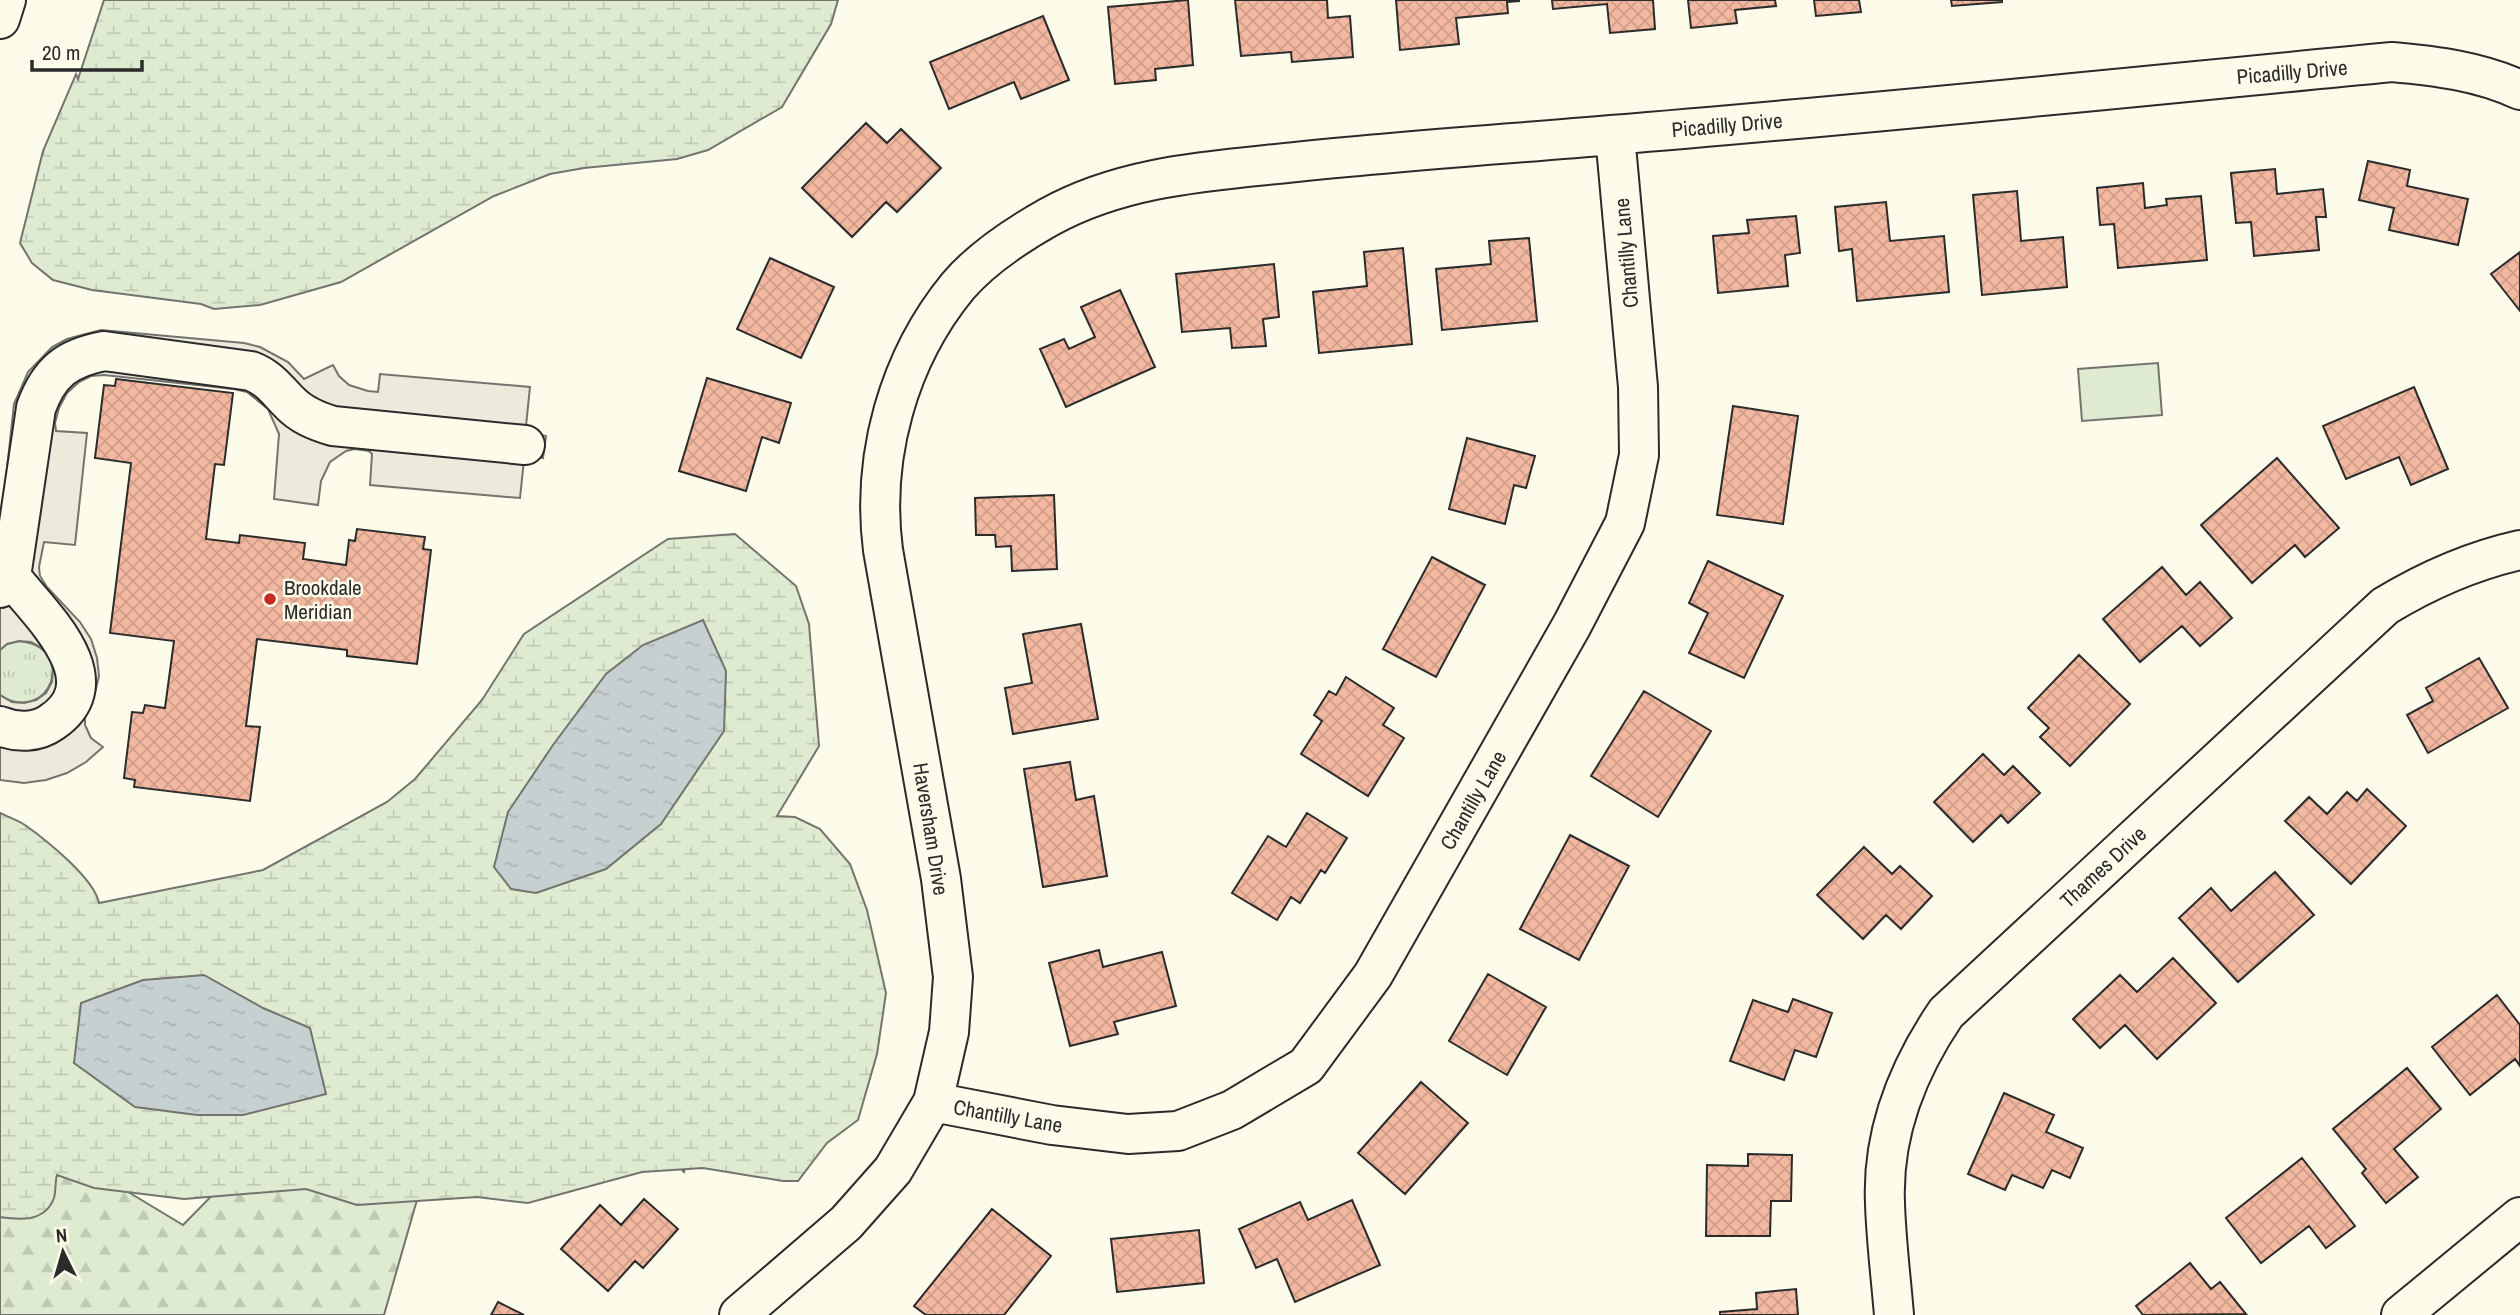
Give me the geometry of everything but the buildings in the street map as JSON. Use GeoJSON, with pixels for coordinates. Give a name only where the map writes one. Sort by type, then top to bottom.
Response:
{"type":"FeatureCollection","features":[{"type":"Feature","properties":{"kind":"street"},"geometry":{"type":"LineString","coordinates":[[0,19],[6,0]]}},
{"type":"Feature","properties":{"kind":"street","name":"Picadilly Drive"},"geometry":{"type":"LineString","coordinates":[[960,283],[999,250],[1053,215],[1088,198],[1165,176],[1391,152],[1615,135],[2392,62],[2470,73],[2520,90]]}},
{"type":"Feature","properties":{"kind":"street","name":"Chantilly Lane"},"geometry":{"type":"LineString","coordinates":[[933,1102],[1052,1125],[1128,1134],[1178,1131],[1232,1110],[1306,1066],[1373,975],[1572,625],[1625,523],[1639,455],[1638,414],[1615,135]]}},
{"type":"Feature","properties":{"kind":"street","name":"Haversham Drive"},"geometry":{"type":"LineString","coordinates":[[739,1315],[846,1223],[893,1170],[933,1102],[949,1032],[953,977],[941,879],[883,550],[880,506],[881,474],[888,431],[901,389],[936,316],[960,283]]}},
{"type":"Feature","properties":{"kind":"street"},"geometry":{"type":"LineString","coordinates":[[0,726],[16,731],[41,728],[50,724],[67,708],[74,695],[76,668],[66,647],[5,583],[36,408],[43,389],[55,373],[69,362],[86,354],[104,351],[251,371],[272,382],[302,413],[333,426],[525,445]]}},
{"type":"Feature","properties":{"kind":"street","name":"Thames Drive"},"geometry":{"type":"LineString","coordinates":[[1894,1315],[1884,1202],[1891,1135],[1912,1070],[1946,1013],[2385,606],[2418,586],[2453,570],[2491,557],[2520,551]]}},
{"type":"Feature","properties":{"kind":"street"},"geometry":{"type":"LineString","coordinates":[[2401,1315],[2520,1217]]}},
{"type":"Feature","properties":{"kind":"green space"},"geometry":{"type":"Polygon","coordinates":[[[104,0],[838,0],[831,24],[782,107],[708,150],[677,159],[550,174],[494,196],[341,282],[260,305],[214,309],[201,304],[92,290],[53,280],[32,263],[20,243],[43,151],[76,74],[78,79],[104,0]]]}},
{"type":"Feature","properties":{"kind":"green space"},"geometry":{"type":"Polygon","coordinates":[[[2158,363],[2162,415],[2082,421],[2078,369],[2158,363]]]}},
{"type":"Feature","properties":{"kind":"green space"},"geometry":{"type":"Polygon","coordinates":[[[735,534],[796,586],[809,624],[819,746],[777,816],[795,817],[820,829],[850,864],[867,910],[886,993],[877,1054],[858,1120],[827,1143],[798,1181],[703,1168],[642,1172],[528,1203],[477,1197],[357,1205],[306,1189],[184,1199],[94,1188],[57,1175],[54,1198],[45,1212],[24,1219],[0,1217],[0,813],[25,825],[68,860],[88,882],[99,903],[263,870],[387,802],[415,779],[482,700],[524,634],[668,539],[735,534]]]}},
{"type":"Feature","properties":{"kind":"green space"},"geometry":{"type":"Polygon","coordinates":[[[19,641],[38,646],[49,656],[53,669],[51,682],[44,694],[32,701],[17,702],[0,695],[0,650],[7,644],[19,641]]]}},
{"type":"Feature","properties":{"kind":"green space"},"geometry":{"type":"Polygon","coordinates":[[[702,1109],[684,1172],[633,1120],[425,1172],[384,1315],[0,1315],[0,1119],[183,1225],[239,1168],[702,1109]]]}},
{"type":"Feature","properties":{"kind":"shaded area"},"geometry":{"type":"Polygon","coordinates":[[[101,330],[244,343],[260,347],[288,362],[304,379],[333,365],[339,376],[349,385],[368,391],[378,392],[380,374],[530,387],[526,426],[534,434],[546,436],[543,458],[531,456],[524,460],[520,498],[370,485],[372,454],[355,449],[346,451],[330,462],[321,481],[318,505],[274,499],[279,434],[268,409],[247,392],[104,375],[91,376],[79,382],[67,393],[55,423],[56,431],[87,433],[75,545],[44,542],[39,567],[40,576],[47,587],[80,622],[91,639],[99,676],[85,716],[85,725],[91,738],[103,747],[86,762],[67,773],[46,780],[24,783],[0,780],[0,695],[12,702],[36,700],[46,693],[52,682],[53,670],[50,658],[42,648],[31,642],[7,644],[0,650],[0,533],[14,404],[28,372],[52,347],[67,339],[101,330]]]}},
{"type":"Feature","properties":{"kind":"water"},"geometry":{"type":"Polygon","coordinates":[[[703,620],[726,671],[724,731],[661,824],[606,869],[536,893],[511,889],[494,867],[508,812],[553,745],[606,674],[643,645],[703,620]]]}},
{"type":"Feature","properties":{"kind":"water"},"geometry":{"type":"Polygon","coordinates":[[[204,975],[263,1008],[310,1028],[326,1094],[243,1115],[197,1115],[135,1107],[74,1063],[81,1003],[143,980],[204,975]]]}},
{"type":"Feature","properties":{"kind":"place","name":"Brookdale Meridian"},"geometry":{"type":"Point","coordinates":[270,599]}}]}
